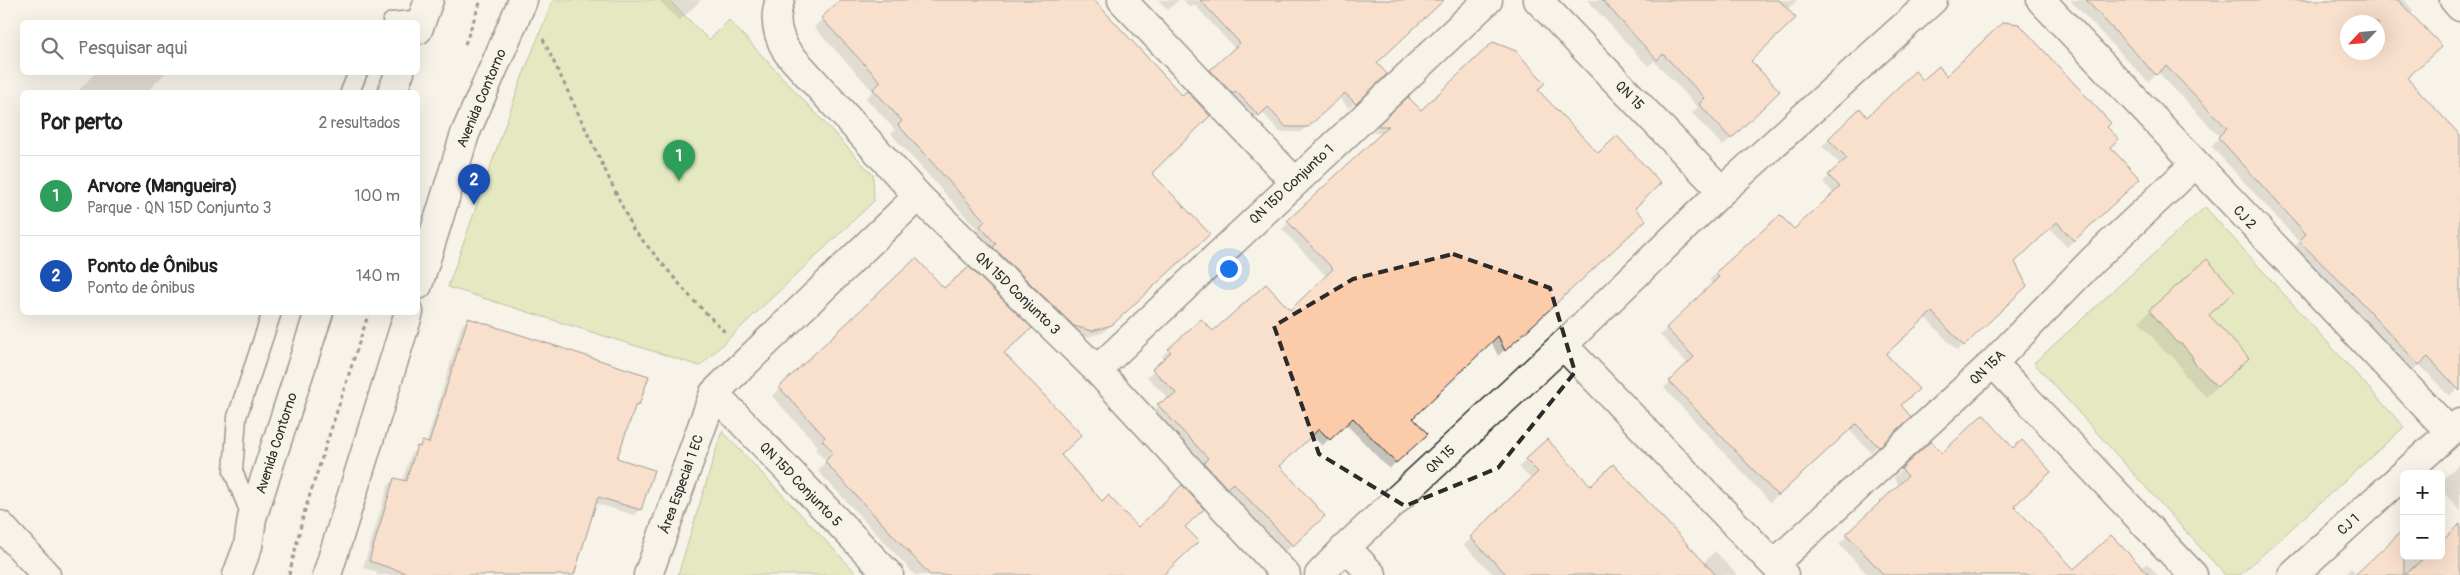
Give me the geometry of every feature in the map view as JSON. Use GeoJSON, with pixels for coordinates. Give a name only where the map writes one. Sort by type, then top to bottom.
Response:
{"type":"FeatureCollection","features":[{"type":"Feature","properties":{"kind":"street","name":"QN 15D Conjunto 3"},"geometry":{"type":"LineString","coordinates":[[780,0],[776,22],[779,37],[787,52],[918,196],[1097,370],[1286,575]]}},
{"type":"Feature","properties":{"kind":"street"},"geometry":{"type":"LineString","coordinates":[[1122,0],[1294,181]]}},
{"type":"Feature","properties":{"kind":"street","name":"QN 15D Conjunto 1"},"geometry":{"type":"LineString","coordinates":[[1097,370],[1294,181],[1488,0]]}},
{"type":"Feature","properties":{"kind":"street","name":"QN 15"},"geometry":{"type":"LineString","coordinates":[[1538,0],[1722,190]]}},
{"type":"Feature","properties":{"kind":"street","name":"QN 15"},"geometry":{"type":"LineString","coordinates":[[1319,575],[1346,547],[1563,345],[1722,190],[1933,0]]}},
{"type":"Feature","properties":{"kind":"street","name":"CJ 2"},"geometry":{"type":"LineString","coordinates":[[2040,0],[2195,164],[2455,428]]}},
{"type":"Feature","properties":{"kind":"street"},"geometry":{"type":"LineString","coordinates":[[2454,0],[2460,6]]}},
{"type":"Feature","properties":{"kind":"street","name":"Avenida Contorno"},"geometry":{"type":"LineString","coordinates":[[420,278],[465,134],[520,6]]}},
{"type":"Feature","properties":{"kind":"street"},"geometry":{"type":"LineString","coordinates":[[393,90],[399,75]]}},
{"type":"Feature","properties":{"kind":"street","name":"QN 15A"},"geometry":{"type":"LineString","coordinates":[[1779,570],[1993,362],[2093,260],[2195,164]]}},
{"type":"Feature","properties":{"kind":"street"},"geometry":{"type":"LineString","coordinates":[[714,393],[918,196]]}},
{"type":"Feature","properties":{"kind":"street","name":"Avenida Contorno"},"geometry":{"type":"LineString","coordinates":[[237,575],[248,546],[252,518],[318,315]]}},
{"type":"Feature","properties":{"kind":"street"},"geometry":{"type":"LineString","coordinates":[[326,575],[408,315]]}},
{"type":"Feature","properties":{"kind":"street"},"geometry":{"type":"LineString","coordinates":[[1563,345],[1779,570]]}},
{"type":"Feature","properties":{"kind":"street"},"geometry":{"type":"LineString","coordinates":[[1993,362],[2193,575]]}},
{"type":"Feature","properties":{"kind":"street","name":"Área Especial 1 EC"},"geometry":{"type":"LineString","coordinates":[[648,575],[714,393]]}},
{"type":"Feature","properties":{"kind":"street","name":"QN 15D Conjunto 5"},"geometry":{"type":"LineString","coordinates":[[714,393],[889,575]]}},
{"type":"Feature","properties":{"kind":"street","name":"CJ 1"},"geometry":{"type":"LineString","coordinates":[[2408,470],[2455,428]]}},
{"type":"Feature","properties":{"kind":"street","name":"CJ 1"},"geometry":{"type":"LineString","coordinates":[[2293,575],[2400,478]]}},
{"type":"Feature","properties":{"kind":"street"},"geometry":{"type":"LineString","coordinates":[[0,526],[41,573]]}},
{"type":"Feature","properties":{"kind":"street"},"geometry":{"type":"LineString","coordinates":[[248,546],[251,560],[260,575]]}},
{"type":"Feature","properties":{"kind":"street"},"geometry":{"type":"LineString","coordinates":[[1346,547],[1372,575]]}},
{"type":"Feature","properties":{"kind":"lane"},"geometry":{"type":"LineString","coordinates":[[402,20],[423,16]]}},
{"type":"Feature","properties":{"kind":"lane"},"geometry":{"type":"LineString","coordinates":[[351,90],[357,75]]}},
{"type":"Feature","properties":{"kind":"lane"},"geometry":{"type":"LineString","coordinates":[[252,518],[233,471],[236,417],[271,315]]}},
{"type":"Feature","properties":{"kind":"path"},"geometry":{"type":"LineString","coordinates":[[520,6],[542,38],[633,229],[693,300],[750,358]]}},
{"type":"Feature","properties":{"kind":"path"},"geometry":{"type":"LineString","coordinates":[[289,575],[304,513],[368,315]]}},
{"type":"Feature","properties":{"kind":"highlighted area"},"geometry":{"type":"Polygon","coordinates":[[[1453,254],[1550,288],[1575,372],[1498,468],[1405,506],[1319,454],[1274,326],[1353,279],[1453,254]]]}},
{"type":"Feature","properties":{"kind":"green space"},"geometry":{"type":"Polygon","coordinates":[[[553,0],[669,0],[709,40],[729,20],[873,175],[874,201],[700,366],[448,287],[521,80],[553,0]]]}},
{"type":"Feature","properties":{"kind":"green space"},"geometry":{"type":"Polygon","coordinates":[[[2205,207],[2404,427],[2240,575],[2225,575],[2034,363],[2205,207]]]}},
{"type":"Feature","properties":{"kind":"green space"},"geometry":{"type":"Polygon","coordinates":[[[722,431],[858,575],[678,575],[722,431]]]}},
{"type":"Feature","properties":{"kind":"building"},"geometry":{"type":"Polygon","coordinates":[[[840,0],[1094,0],[1182,95],[1187,91],[1210,116],[1152,173],[1210,234],[1112,325],[1092,331],[1074,326],[993,247],[996,244],[980,226],[985,221],[898,125],[902,121],[873,89],[881,82],[821,18],[840,0]]]}},
{"type":"Feature","properties":{"kind":"building"},"geometry":{"type":"Polygon","coordinates":[[[1200,0],[1444,0],[1377,63],[1387,74],[1356,104],[1345,93],[1308,127],[1286,127],[1268,107],[1259,116],[1236,91],[1233,94],[1210,70],[1240,43],[1200,0]]]}},
{"type":"Feature","properties":{"kind":"building"},"geometry":{"type":"Polygon","coordinates":[[[1602,0],[1779,0],[1796,18],[1751,61],[1780,91],[1731,139],[1699,104],[1705,98],[1663,54],[1657,60],[1602,0]]]}},
{"type":"Feature","properties":{"kind":"building"},"geometry":{"type":"Polygon","coordinates":[[[2086,0],[2398,0],[2442,46],[2407,78],[2460,135],[2460,391],[2428,357],[2419,365],[2360,301],[2299,241],[2306,234],[2218,137],[2227,128],[2166,66],[2156,75],[2086,0]]]}},
{"type":"Feature","properties":{"kind":"building"},"geometry":{"type":"Polygon","coordinates":[[[2003,22],[2019,24],[2111,123],[2107,127],[2119,139],[2110,147],[2140,179],[2074,241],[2057,222],[2015,262],[2027,286],[1964,346],[1932,312],[1886,354],[1919,389],[1901,405],[1911,417],[1879,447],[1856,424],[1778,496],[1669,381],[1694,357],[1666,328],[1719,277],[1715,273],[1780,215],[1794,229],[1840,187],[1828,175],[1847,158],[1828,139],[1860,108],[1867,117],[1915,71],[1923,80],[1939,66],[1946,76],[2003,22]]]}},
{"type":"Feature","properties":{"kind":"building"},"geometry":{"type":"Polygon","coordinates":[[[1493,42],[1516,51],[1545,83],[1538,90],[1598,153],[1617,136],[1661,183],[1635,208],[1646,220],[1505,351],[1498,336],[1413,418],[1428,434],[1396,463],[1353,418],[1330,440],[1319,429],[1280,466],[1325,516],[1293,546],[1233,483],[1227,488],[1204,463],[1208,458],[1157,404],[1177,394],[1152,369],[1171,352],[1168,349],[1201,319],[1213,331],[1266,284],[1290,310],[1333,269],[1287,221],[1389,126],[1377,126],[1408,97],[1421,110],[1493,42]]]}},
{"type":"Feature","properties":{"kind":"building"},"geometry":{"type":"Polygon","coordinates":[[[916,258],[944,288],[969,267],[1032,328],[1004,353],[1082,435],[1061,455],[1102,501],[1108,495],[1138,527],[1182,485],[1204,509],[1185,527],[1199,541],[1163,575],[930,575],[825,462],[833,452],[822,440],[825,437],[779,387],[916,258]]]}},
{"type":"Feature","properties":{"kind":"building"},"geometry":{"type":"Polygon","coordinates":[[[2207,259],[2235,291],[2209,315],[2249,358],[2217,387],[2193,361],[2192,356],[2183,345],[2176,342],[2149,310],[2207,259]]]}},
{"type":"Feature","properties":{"kind":"building"},"geometry":{"type":"Polygon","coordinates":[[[468,318],[649,376],[639,405],[636,404],[617,458],[654,470],[641,510],[598,497],[574,575],[412,575],[369,561],[394,478],[406,481],[417,446],[420,447],[422,441],[429,443],[468,318]]]}},
{"type":"Feature","properties":{"kind":"building"},"geometry":{"type":"Polygon","coordinates":[[[1983,414],[2013,448],[2022,440],[2051,472],[2014,506],[2074,569],[2111,535],[2149,575],[1884,575],[1846,534],[1908,476],[1901,469],[1931,441],[1942,453],[1983,414]]]}},
{"type":"Feature","properties":{"kind":"building"},"geometry":{"type":"Polygon","coordinates":[[[1547,439],[1591,486],[1613,464],[1716,575],[1507,575],[1470,537],[1538,472],[1525,459],[1547,439]]]}},
{"type":"Feature","properties":{"kind":"building"},"geometry":{"type":"Polygon","coordinates":[[[2460,524],[2460,575],[2405,575],[2422,560],[2445,560],[2445,538],[2460,524]]]}},
{"type":"Feature","properties":{"kind":"building"},"geometry":{"type":"Polygon","coordinates":[[[2400,533],[2400,560],[2404,560],[2404,575],[2355,575],[2400,533]]]}},
{"type":"Feature","properties":{"kind":"place","name":"Arvore (Mangueira)"},"geometry":{"type":"Point","coordinates":[679,181]}},
{"type":"Feature","properties":{"kind":"place","name":"Ponto de Ônibus"},"geometry":{"type":"Point","coordinates":[474,205]}}]}
